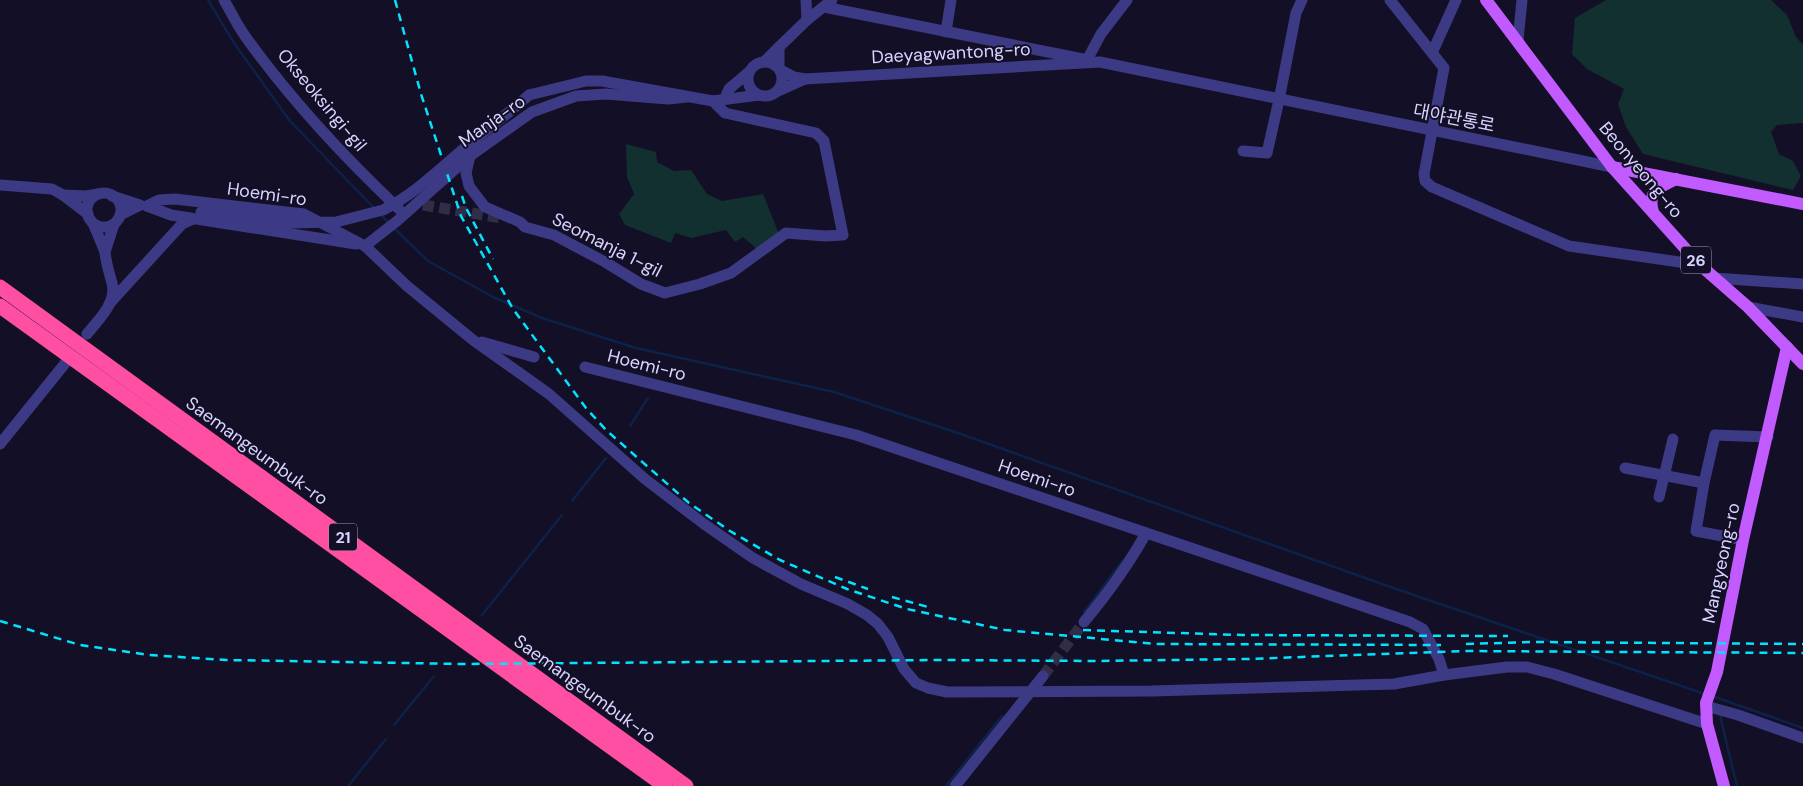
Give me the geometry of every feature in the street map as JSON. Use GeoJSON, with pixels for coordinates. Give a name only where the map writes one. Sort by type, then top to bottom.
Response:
{"type":"FeatureCollection","features":[{"type":"Feature","properties":{"kind":"highway","name":"Saemangeumbuk-ro"},"geometry":{"type":"LineString","coordinates":[[0,287],[624,749],[665,786]]}},
{"type":"Feature","properties":{"kind":"highway","name":"Saemangeumbuk-ro"},"geometry":{"type":"LineString","coordinates":[[0,306],[624,749]]}},
{"type":"Feature","properties":{"kind":"highway"},"geometry":{"type":"LineString","coordinates":[[624,749],[660,786]]}},
{"type":"Feature","properties":{"kind":"highway"},"geometry":{"type":"LineString","coordinates":[[624,749],[687,786]]}},
{"type":"Feature","properties":{"kind":"main road","name":"Beonyeong-ro"},"geometry":{"type":"LineString","coordinates":[[1486,0],[1612,166],[1700,265],[1748,307],[1803,364]]}},
{"type":"Feature","properties":{"kind":"main road","name":"대야관통로"},"geometry":{"type":"LineString","coordinates":[[1612,166],[1803,204]]}},
{"type":"Feature","properties":{"kind":"main road"},"geometry":{"type":"LineString","coordinates":[[1653,212],[1650,202],[1653,193],[1676,179]]}},
{"type":"Feature","properties":{"kind":"main road","name":"Beonyeong-ro"},"geometry":{"type":"LineString","coordinates":[[1787,347],[1803,357]]}},
{"type":"Feature","properties":{"kind":"main road","name":"Mangyeong-ro"},"geometry":{"type":"LineString","coordinates":[[1724,786],[1707,724],[1706,705],[1716,672],[1743,540],[1787,347]]}},
{"type":"Feature","properties":{"kind":"street","name":"Okseoksingi-gil"},"geometry":{"type":"LineString","coordinates":[[224,0],[244,35],[307,114],[400,217]]}},
{"type":"Feature","properties":{"kind":"street"},"geometry":{"type":"LineString","coordinates":[[806,0],[807,20]]}},
{"type":"Feature","properties":{"kind":"street"},"geometry":{"type":"LineString","coordinates":[[946,32],[951,0]]}},
{"type":"Feature","properties":{"kind":"street"},"geometry":{"type":"LineString","coordinates":[[1087,60],[1101,34],[1128,0]]}},
{"type":"Feature","properties":{"kind":"street"},"geometry":{"type":"LineString","coordinates":[[1243,151],[1267,153],[1280,100],[1296,13],[1302,0]]}},
{"type":"Feature","properties":{"kind":"street"},"geometry":{"type":"LineString","coordinates":[[1390,0],[1444,68],[1424,174],[1425,181],[1432,187],[1569,246],[1700,265]]}},
{"type":"Feature","properties":{"kind":"street"},"geometry":{"type":"LineString","coordinates":[[1432,53],[1456,0]]}},
{"type":"Feature","properties":{"kind":"street"},"geometry":{"type":"LineString","coordinates":[[1518,40],[1522,0]]}},
{"type":"Feature","properties":{"kind":"street"},"geometry":{"type":"LineString","coordinates":[[764,62],[807,20],[828,4],[946,32],[1100,62]]}},
{"type":"Feature","properties":{"kind":"street"},"geometry":{"type":"LineString","coordinates":[[776,92],[782,83],[779,69],[779,47]]}},
{"type":"Feature","properties":{"kind":"street"},"geometry":{"type":"LineString","coordinates":[[725,98],[729,89],[756,64],[764,62],[773,63],[779,69],[794,77],[804,79]]}},
{"type":"Feature","properties":{"kind":"street","name":"대야관통로"},"geometry":{"type":"LineString","coordinates":[[1100,62],[1432,131],[1612,166]]}},
{"type":"Feature","properties":{"kind":"street","name":"Daeyagwantong-ro"},"geometry":{"type":"LineString","coordinates":[[804,79],[1100,62]]}},
{"type":"Feature","properties":{"kind":"street"},"geometry":{"type":"LineString","coordinates":[[749,72],[748,83],[750,88],[765,96],[804,79]]}},
{"type":"Feature","properties":{"kind":"street","name":"Manja-ro"},"geometry":{"type":"LineString","coordinates":[[144,206],[289,223],[336,222],[383,210],[423,186],[460,152],[529,95],[586,81],[602,81],[713,100],[760,95]]}},
{"type":"Feature","properties":{"kind":"street","name":"Manja-ro"},"geometry":{"type":"LineString","coordinates":[[365,246],[400,217],[418,205],[470,156],[532,112],[576,96],[606,94],[668,100],[687,97]]}},
{"type":"Feature","properties":{"kind":"street","name":"Seomanja 1-gil"},"geometry":{"type":"LineString","coordinates":[[470,156],[466,173],[469,186],[485,207],[520,222],[525,227],[554,235],[606,262],[641,284],[665,293],[700,284],[730,273],[786,233],[825,236],[844,235],[824,141],[816,133],[726,112],[713,100]]}},
{"type":"Feature","properties":{"kind":"street"},"geometry":{"type":"LineString","coordinates":[[0,185],[52,190],[64,195],[86,196],[105,194],[144,206]]}},
{"type":"Feature","properties":{"kind":"street"},"geometry":{"type":"LineString","coordinates":[[105,194],[91,200],[87,210],[105,252],[113,294],[109,304]]}},
{"type":"Feature","properties":{"kind":"street"},"geometry":{"type":"LineString","coordinates":[[105,194],[119,203],[117,220],[105,252]]}},
{"type":"Feature","properties":{"kind":"street"},"geometry":{"type":"LineString","coordinates":[[64,195],[90,219],[103,227],[144,206]]}},
{"type":"Feature","properties":{"kind":"street","name":"Hoemi-ro"},"geometry":{"type":"LineString","coordinates":[[144,206],[159,200],[175,199],[304,214],[365,246]]}},
{"type":"Feature","properties":{"kind":"street","name":"Hoemi-ro"},"geometry":{"type":"LineString","coordinates":[[144,206],[171,215],[193,219],[365,246]]}},
{"type":"Feature","properties":{"kind":"street","name":"Seomanja 1-gil"},"geometry":{"type":"LineString","coordinates":[[502,218],[520,222]]}},
{"type":"Feature","properties":{"kind":"street"},"geometry":{"type":"LineString","coordinates":[[88,334],[109,304],[182,224],[193,219]]}},
{"type":"Feature","properties":{"kind":"street"},"geometry":{"type":"LineString","coordinates":[[365,246],[407,286],[473,340],[548,394],[645,479],[704,524],[752,558],[800,584],[866,614],[878,624],[888,637],[904,669],[916,683],[928,688],[947,692],[1152,691],[1394,684],[1444,675],[1507,667],[1527,667],[1707,724]]}},
{"type":"Feature","properties":{"kind":"street"},"geometry":{"type":"LineString","coordinates":[[1714,278],[1803,284]]}},
{"type":"Feature","properties":{"kind":"street"},"geometry":{"type":"LineString","coordinates":[[1748,307],[1803,318]]}},
{"type":"Feature","properties":{"kind":"street"},"geometry":{"type":"LineString","coordinates":[[473,340],[534,357]]}},
{"type":"Feature","properties":{"kind":"street"},"geometry":{"type":"LineString","coordinates":[[0,444],[67,361]]}},
{"type":"Feature","properties":{"kind":"street","name":"Hoemi-ro"},"geometry":{"type":"LineString","coordinates":[[585,367],[856,435],[1410,622],[1423,629],[1439,659],[1444,675]]}},
{"type":"Feature","properties":{"kind":"street"},"geometry":{"type":"LineString","coordinates":[[1743,540],[1696,531],[1715,435],[1768,437]]}},
{"type":"Feature","properties":{"kind":"street"},"geometry":{"type":"LineString","coordinates":[[1659,497],[1673,439]]}},
{"type":"Feature","properties":{"kind":"street"},"geometry":{"type":"LineString","coordinates":[[1625,468],[1704,483]]}},
{"type":"Feature","properties":{"kind":"street"},"geometry":{"type":"LineString","coordinates":[[1084,622],[1112,588],[1132,559],[1146,533]]}},
{"type":"Feature","properties":{"kind":"street"},"geometry":{"type":"LineString","coordinates":[[955,786],[1043,676]]}},
{"type":"Feature","properties":{"kind":"street"},"geometry":{"type":"LineString","coordinates":[[1706,705],[1803,738]]}},
{"type":"Feature","properties":{"kind":"green space"},"geometry":{"type":"Polygon","coordinates":[[[1606,0],[1771,0],[1787,15],[1796,37],[1803,45],[1803,123],[1777,125],[1771,132],[1779,154],[1793,161],[1801,176],[1793,190],[1643,154],[1626,127],[1618,104],[1624,89],[1587,69],[1572,54],[1575,18],[1606,0]]]}},
{"type":"Feature","properties":{"kind":"green space"},"geometry":{"type":"Polygon","coordinates":[[[626,144],[656,152],[657,162],[674,171],[691,170],[707,194],[722,201],[763,194],[779,234],[757,249],[743,237],[735,242],[726,230],[691,238],[675,233],[671,243],[625,225],[619,214],[634,194],[627,177],[626,144]]]}},
{"type":"Feature","properties":{"kind":"waterway"},"geometry":{"type":"LineString","coordinates":[[208,0],[234,43],[290,121],[375,209]]}},
{"type":"Feature","properties":{"kind":"waterway"},"geometry":{"type":"LineString","coordinates":[[381,215],[389,223]]}},
{"type":"Feature","properties":{"kind":"waterway"},"geometry":{"type":"LineString","coordinates":[[393,227],[428,261],[493,297],[542,318],[636,348],[834,392],[955,432],[1399,590],[1705,694]]}},
{"type":"Feature","properties":{"kind":"waterway"},"geometry":{"type":"LineString","coordinates":[[630,426],[648,398]]}},
{"type":"Feature","properties":{"kind":"waterway"},"geometry":{"type":"LineString","coordinates":[[572,501],[606,458]]}},
{"type":"Feature","properties":{"kind":"waterway"},"geometry":{"type":"LineString","coordinates":[[482,615],[562,515]]}},
{"type":"Feature","properties":{"kind":"waterway"},"geometry":{"type":"LineString","coordinates":[[1084,612],[1123,560]]}},
{"type":"Feature","properties":{"kind":"waterway"},"geometry":{"type":"LineString","coordinates":[[394,725],[434,676]]}},
{"type":"Feature","properties":{"kind":"waterway"},"geometry":{"type":"LineString","coordinates":[[1712,696],[1803,728]]}},
{"type":"Feature","properties":{"kind":"waterway"},"geometry":{"type":"LineString","coordinates":[[1721,714],[1737,786]]}},
{"type":"Feature","properties":{"kind":"waterway"},"geometry":{"type":"LineString","coordinates":[[946,786],[1002,716]]}},
{"type":"Feature","properties":{"kind":"waterway"},"geometry":{"type":"LineString","coordinates":[[348,786],[386,739]]}},
{"type":"Feature","properties":{"kind":"tunnel"},"geometry":{"type":"LineString","coordinates":[[423,205],[502,218]]}},
{"type":"Feature","properties":{"kind":"tunnel"},"geometry":{"type":"LineString","coordinates":[[1043,676],[1084,622]]}},
{"type":"Feature","properties":{"kind":"railway"},"geometry":{"type":"LineString","coordinates":[[395,0],[421,94],[461,216],[513,309],[586,408],[606,430],[689,503],[730,531],[780,560],[847,589],[907,609],[1005,630],[1156,644],[1441,645]]}},
{"type":"Feature","properties":{"kind":"railway"},"geometry":{"type":"LineString","coordinates":[[462,196],[466,208],[493,259]]}},
{"type":"Feature","properties":{"kind":"railway"},"geometry":{"type":"LineString","coordinates":[[835,577],[868,589]]}},
{"type":"Feature","properties":{"kind":"railway"},"geometry":{"type":"LineString","coordinates":[[892,597],[928,607]]}},
{"type":"Feature","properties":{"kind":"railway"},"geometry":{"type":"LineString","coordinates":[[0,621],[80,645],[149,655],[226,660],[463,664],[939,660],[1094,661],[1247,659],[1464,651],[1803,653]]}},
{"type":"Feature","properties":{"kind":"railway"},"geometry":{"type":"LineString","coordinates":[[1083,630],[1242,635],[1508,636]]}},
{"type":"Feature","properties":{"kind":"railway"},"geometry":{"type":"LineString","coordinates":[[1466,644],[1534,642],[1803,644]]}}]}
